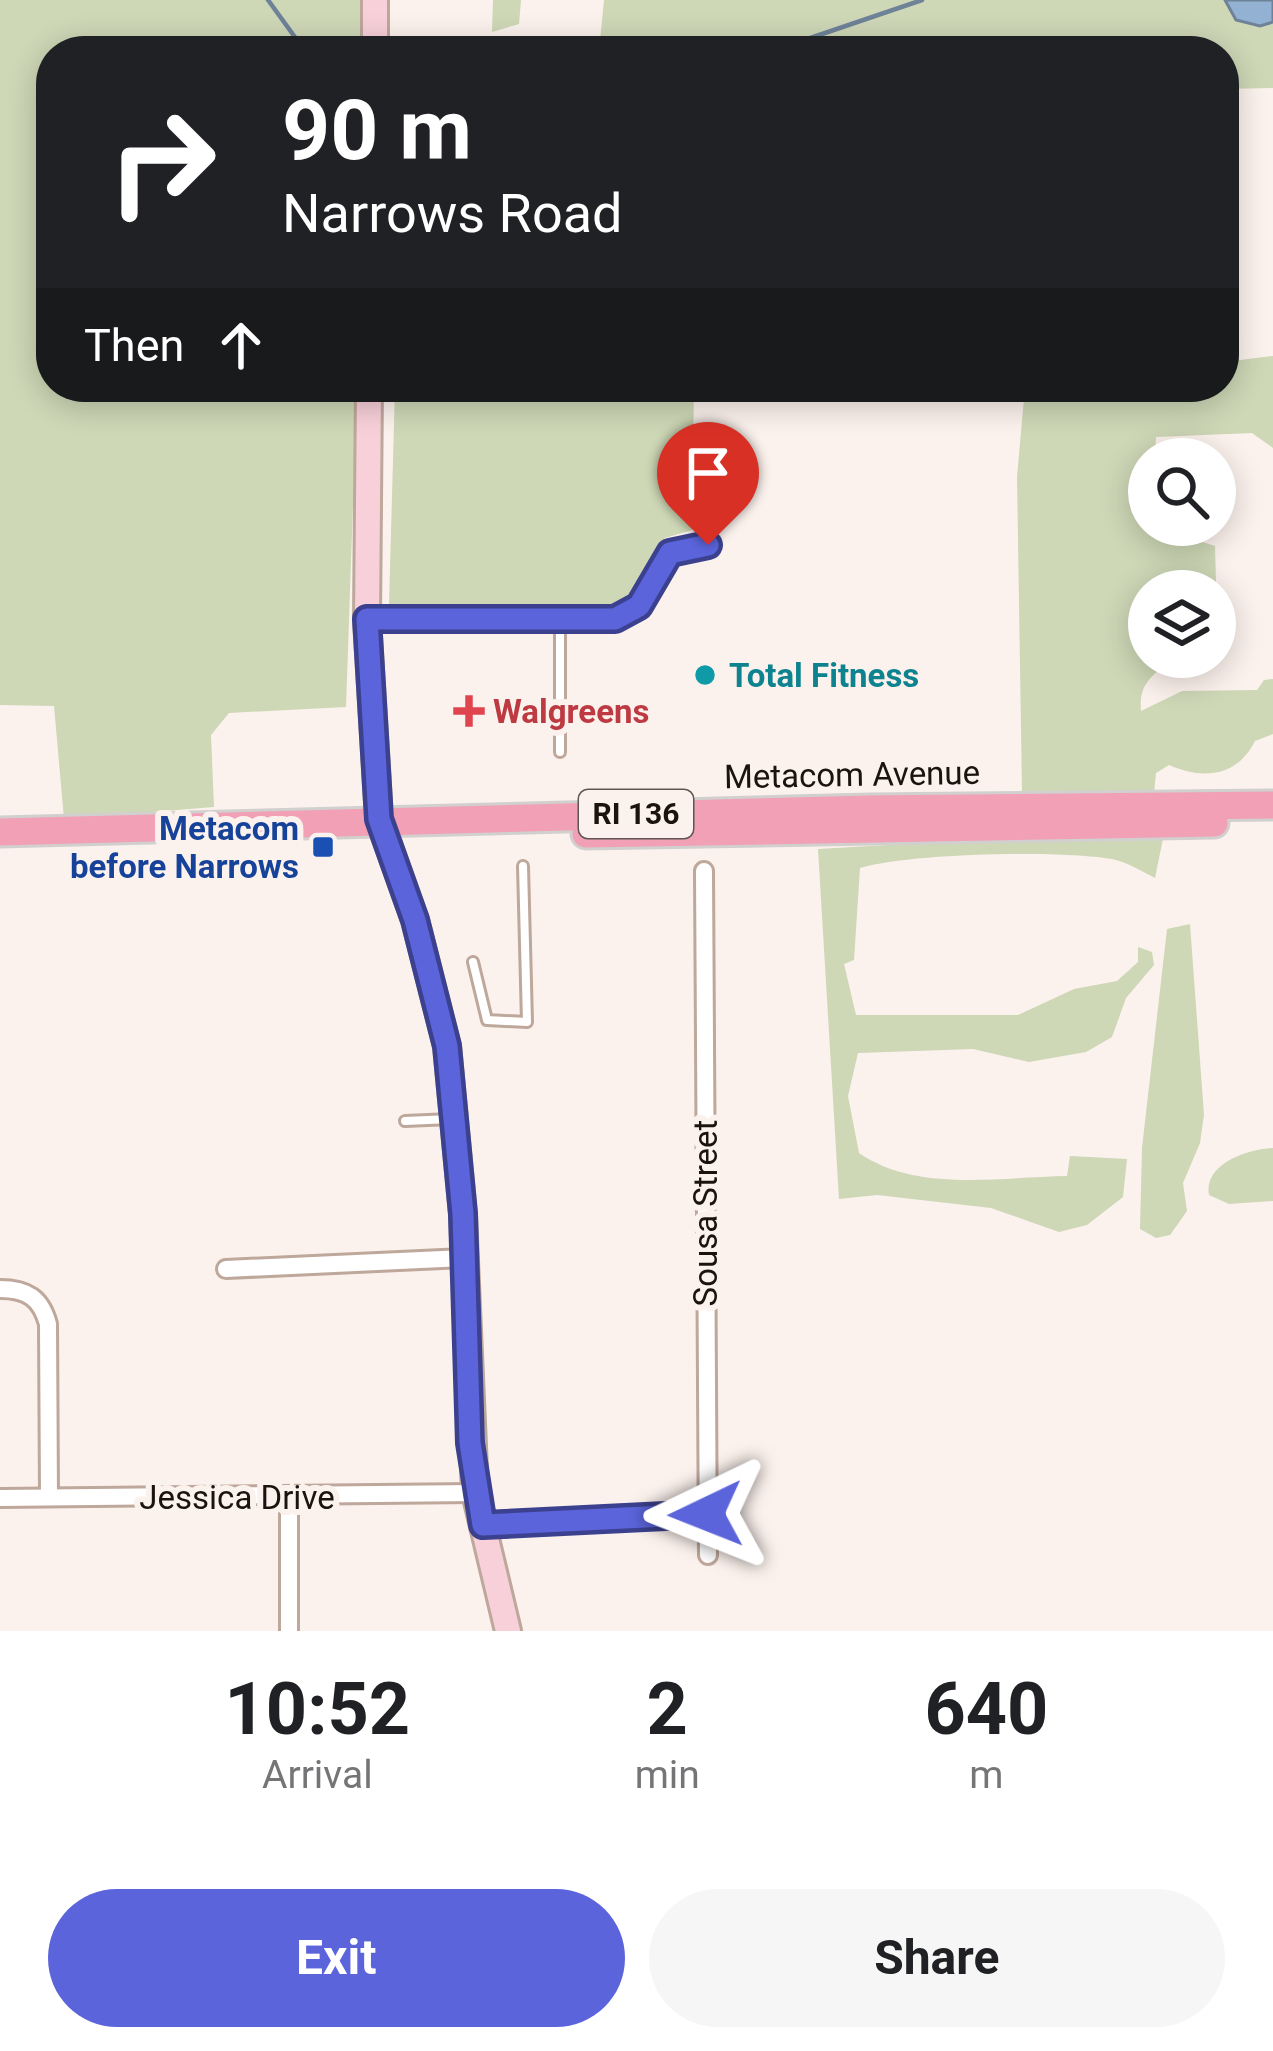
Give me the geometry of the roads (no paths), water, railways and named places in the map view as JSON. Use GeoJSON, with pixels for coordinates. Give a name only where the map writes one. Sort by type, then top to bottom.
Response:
{"type":"FeatureCollection","features":[{"type":"Feature","properties":{"kind":"main road","name":"Metacom Avenue"},"geometry":{"type":"LineString","coordinates":[[0,833],[1015,817],[1273,806]]}},
{"type":"Feature","properties":{"kind":"main road","name":"Metacom Avenue"},"geometry":{"type":"LineString","coordinates":[[1015,817],[1273,821]]}},
{"type":"Feature","properties":{"kind":"street"},"geometry":{"type":"LineString","coordinates":[[375,0],[375,36]]}},
{"type":"Feature","properties":{"kind":"street"},"geometry":{"type":"LineString","coordinates":[[369,402],[367,619],[381,826],[440,1006],[456,1119],[475,1493],[508,1631]]}},
{"type":"Feature","properties":{"kind":"street"},"geometry":{"type":"LineString","coordinates":[[367,619],[608,621],[632,612],[670,553],[708,545]]}},
{"type":"Feature","properties":{"kind":"street","name":"Sousa Street"},"geometry":{"type":"LineString","coordinates":[[704,871],[708,1555]]}},
{"type":"Feature","properties":{"kind":"street"},"geometry":{"type":"LineString","coordinates":[[226,1269],[464,1258]]}},
{"type":"Feature","properties":{"kind":"street"},"geometry":{"type":"LineString","coordinates":[[0,1289],[23,1290],[38,1300],[48,1324],[49,1497]]}},
{"type":"Feature","properties":{"kind":"street","name":"Jessica Drive"},"geometry":{"type":"LineString","coordinates":[[0,1498],[475,1493]]}},
{"type":"Feature","properties":{"kind":"street"},"geometry":{"type":"LineString","coordinates":[[289,1498],[289,1631]]}},
{"type":"Feature","properties":{"kind":"street"},"geometry":{"type":"LineString","coordinates":[[483,1525],[706,1514]]}},
{"type":"Feature","properties":{"kind":"lane"},"geometry":{"type":"LineString","coordinates":[[560,622],[560,752]]}},
{"type":"Feature","properties":{"kind":"lane"},"geometry":{"type":"LineString","coordinates":[[473,962],[487,1021],[527,1022],[523,866]]}},
{"type":"Feature","properties":{"kind":"lane"},"geometry":{"type":"LineString","coordinates":[[405,1121],[456,1119]]}},
{"type":"Feature","properties":{"kind":"water"},"geometry":{"type":"Polygon","coordinates":[[[1225,0],[1273,0],[1273,22],[1260,26],[1236,20],[1225,0]]]}},
{"type":"Feature","properties":{"kind":"waterway"},"geometry":{"type":"LineString","coordinates":[[268,0],[294,36]]}},
{"type":"Feature","properties":{"kind":"waterway"},"geometry":{"type":"LineString","coordinates":[[816,36],[922,0]]}},
{"type":"Feature","properties":{"kind":"place","name":"Total Fitness"},"geometry":{"type":"Point","coordinates":[705,675]}},
{"type":"Feature","properties":{"kind":"place","name":"Walgreens"},"geometry":{"type":"Point","coordinates":[469,711]}},
{"type":"Feature","properties":{"kind":"place","name":"Metacom before Narrows"},"geometry":{"type":"Point","coordinates":[323,847]}}]}
